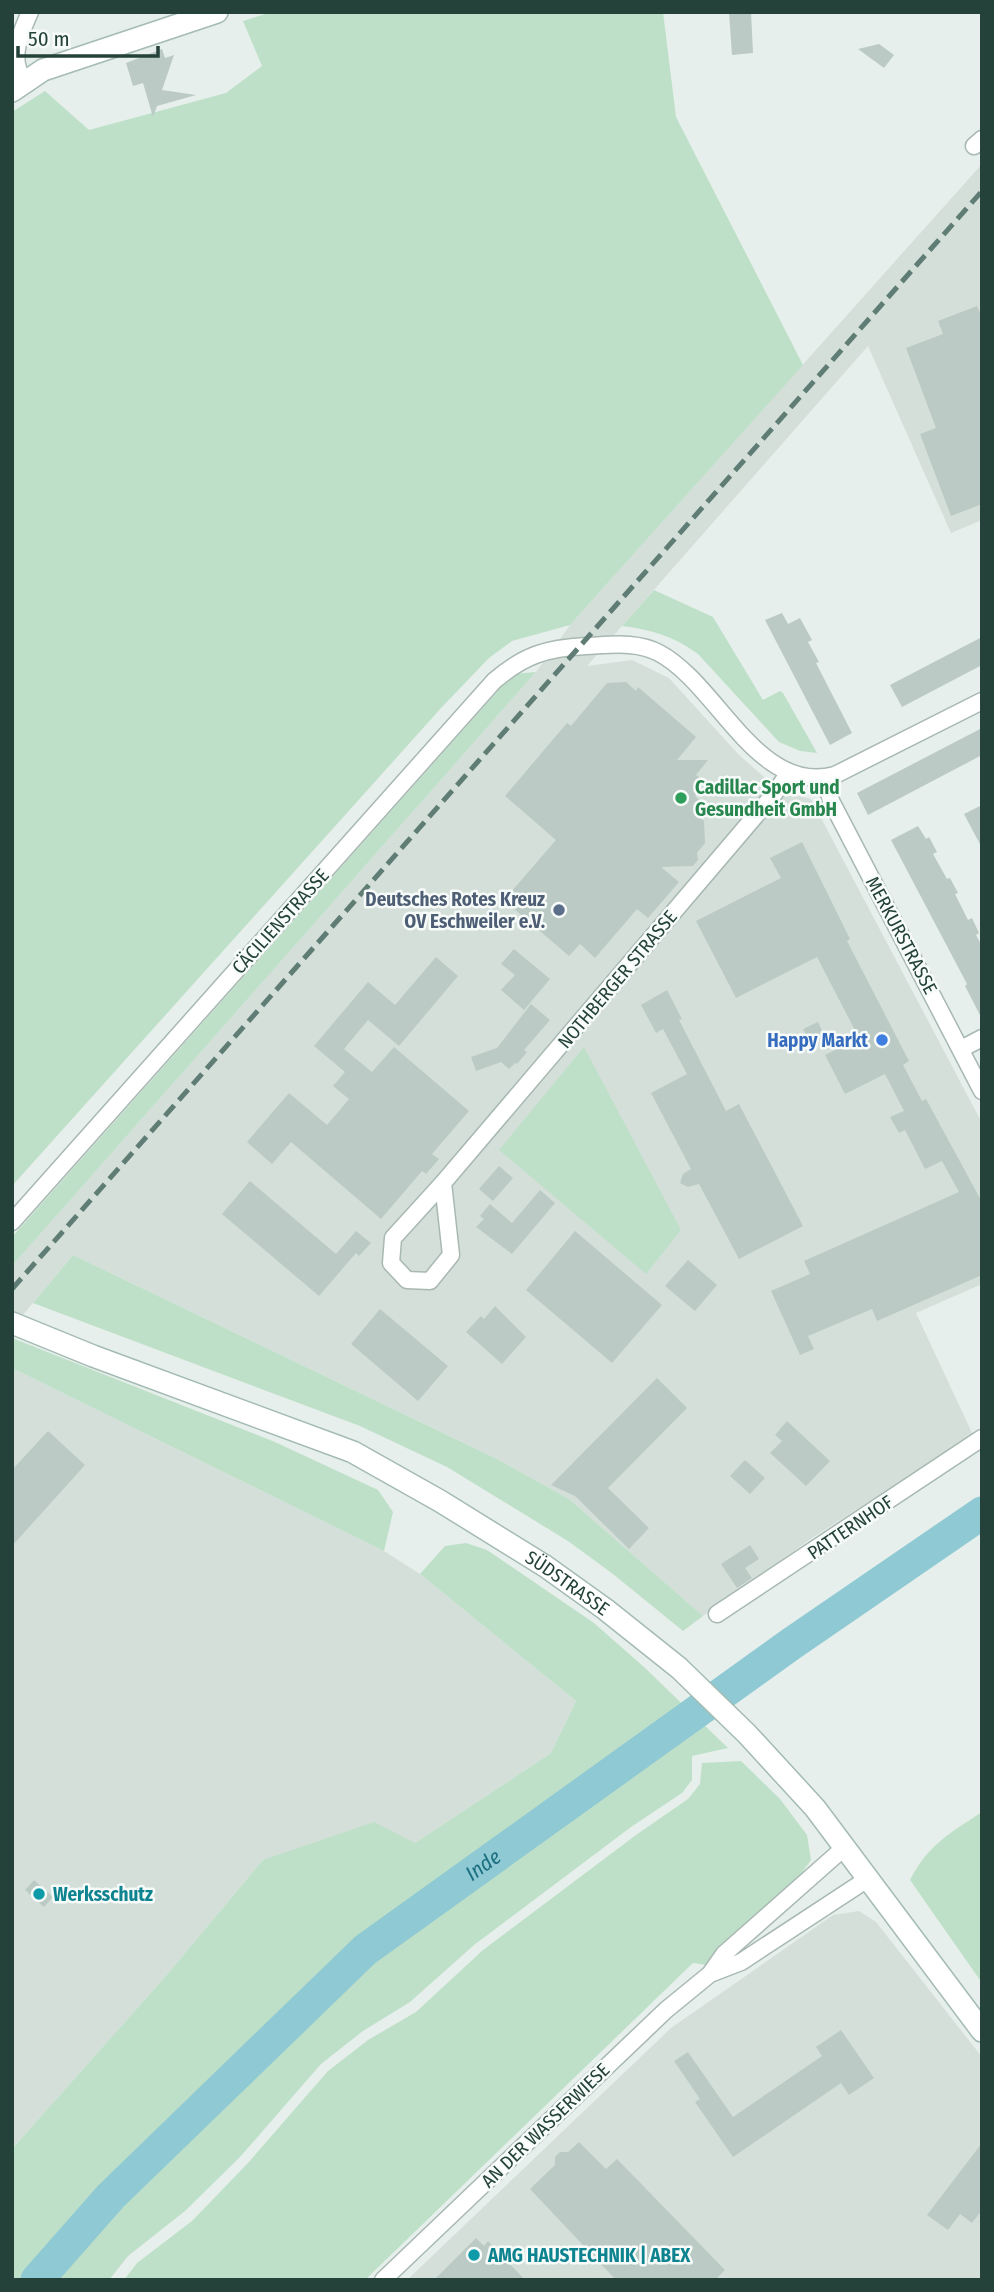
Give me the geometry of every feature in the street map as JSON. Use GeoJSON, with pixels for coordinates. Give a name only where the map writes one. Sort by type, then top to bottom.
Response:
{"type":"FeatureCollection","features":[{"type":"Feature","properties":{"kind":"main road"},"geometry":{"type":"LineString","coordinates":[[19,86],[43,70],[218,12]]}},
{"type":"Feature","properties":{"kind":"main road","name":"SÜDSTRASSE"},"geometry":{"type":"LineString","coordinates":[[18,1326],[353,1452],[440,1501],[545,1566],[605,1609],[679,1668],[747,1734],[815,1808],[982,2031]]}},
{"type":"Feature","properties":{"kind":"street"},"geometry":{"type":"LineString","coordinates":[[19,86],[21,75],[16,56],[19,37],[30,12]]}},
{"type":"Feature","properties":{"kind":"street","name":"CÄCILIENSTRASSE"},"geometry":{"type":"LineString","coordinates":[[12,1223],[494,681],[511,666],[535,653],[567,647],[629,644],[659,653],[681,669],[762,755],[788,774]]}},
{"type":"Feature","properties":{"kind":"street"},"geometry":{"type":"LineString","coordinates":[[788,774],[825,778],[864,762],[982,701]]}},
{"type":"Feature","properties":{"kind":"street","name":"NOTHBERGER STRASSE"},"geometry":{"type":"LineString","coordinates":[[443,1183],[451,1255],[430,1281],[407,1280],[391,1263],[393,1238],[443,1183],[788,774]]}},
{"type":"Feature","properties":{"kind":"street","name":"MERKURSTRASSE"},"geometry":{"type":"LineString","coordinates":[[825,778],[831,801],[982,1091]]}},
{"type":"Feature","properties":{"kind":"street"},"geometry":{"type":"LineString","coordinates":[[961,1049],[982,1038]]}},
{"type":"Feature","properties":{"kind":"street","name":"PATTERNHOF"},"geometry":{"type":"LineString","coordinates":[[717,1614],[982,1438]]}},
{"type":"Feature","properties":{"kind":"street","name":"AN DER WASSERWIESE"},"geometry":{"type":"LineString","coordinates":[[394,2276],[666,2010],[710,1974],[724,1954],[845,1847]]}},
{"type":"Feature","properties":{"kind":"street","name":"AN DER WASSERWIESE"},"geometry":{"type":"LineString","coordinates":[[710,1974],[741,1962],[869,1878]]}},
{"type":"Feature","properties":{"kind":"shaded area"},"geometry":{"type":"Polygon","coordinates":[[[982,164],[982,520],[951,533],[868,346],[587,666],[632,660],[669,678],[738,754],[780,791],[811,799],[982,1123],[982,1284],[916,1313],[973,1435],[812,1538],[703,1616],[569,1499],[499,1460],[73,1255],[12,1328],[12,1266],[536,672],[570,625],[982,164]]]}},
{"type":"Feature","properties":{"kind":"shaded area"},"geometry":{"type":"Polygon","coordinates":[[[12,1368],[384,1551],[420,1574],[576,1701],[551,1753],[415,1843],[263,1860],[165,1977],[12,2149],[12,1368]]]}},
{"type":"Feature","properties":{"kind":"shaded area"},"geometry":{"type":"Polygon","coordinates":[[[859,1911],[876,1922],[982,2057],[982,2280],[407,2280],[671,2028],[833,1915],[859,1911]]]}},
{"type":"Feature","properties":{"kind":"green space"},"geometry":{"type":"Polygon","coordinates":[[[272,12],[663,12],[676,117],[803,365],[570,625],[512,641],[489,658],[12,1186],[12,112],[45,91],[89,130],[226,93],[262,66],[243,21],[272,12]]]}},
{"type":"Feature","properties":{"kind":"green space"},"geometry":{"type":"Polygon","coordinates":[[[654,590],[713,617],[763,700],[780,691],[783,693],[817,753],[800,751],[779,742],[698,654],[689,648],[662,635],[622,626],[654,590]]]}},
{"type":"Feature","properties":{"kind":"green space"},"geometry":{"type":"Polygon","coordinates":[[[536,672],[12,1266],[12,1237],[513,674],[536,672]]]}},
{"type":"Feature","properties":{"kind":"green space"},"geometry":{"type":"Polygon","coordinates":[[[584,1047],[681,1230],[646,1274],[499,1150],[584,1047]]]}},
{"type":"Feature","properties":{"kind":"green space"},"geometry":{"type":"Polygon","coordinates":[[[73,1255],[499,1460],[569,1499],[703,1616],[683,1631],[568,1541],[447,1467],[360,1426],[33,1303],[73,1255]]]}},
{"type":"Feature","properties":{"kind":"green space"},"geometry":{"type":"Polygon","coordinates":[[[12,1338],[275,1442],[378,1490],[393,1512],[384,1551],[12,1368],[12,1338]]]}},
{"type":"Feature","properties":{"kind":"green space"},"geometry":{"type":"Polygon","coordinates":[[[466,1543],[487,1550],[594,1623],[728,1748],[692,1756],[692,1780],[682,1793],[631,1827],[474,1945],[410,2002],[363,2031],[321,2064],[240,2157],[185,2211],[128,2256],[109,2280],[12,2280],[12,2149],[165,1977],[263,1860],[374,1822],[415,1843],[551,1753],[576,1701],[420,1574],[445,1546],[466,1543]]]}},
{"type":"Feature","properties":{"kind":"green space"},"geometry":{"type":"Polygon","coordinates":[[[741,1761],[780,1799],[807,1835],[811,1860],[795,1882],[707,1965],[693,1963],[365,2280],[124,2280],[137,2263],[192,2221],[248,2163],[328,2071],[368,2040],[416,2012],[483,1950],[688,1799],[700,1784],[702,1763],[741,1761]]]}},
{"type":"Feature","properties":{"kind":"green space"},"geometry":{"type":"Polygon","coordinates":[[[982,1812],[982,1983],[910,1880],[932,1849],[982,1812]]]}},
{"type":"Feature","properties":{"kind":"building"},"geometry":{"type":"Polygon","coordinates":[[[729,12],[751,12],[753,53],[732,55],[729,12]]]}},
{"type":"Feature","properties":{"kind":"building"},"geometry":{"type":"Polygon","coordinates":[[[879,44],[894,55],[884,68],[858,49],[879,44]]]}},
{"type":"Feature","properties":{"kind":"building"},"geometry":{"type":"Polygon","coordinates":[[[162,49],[165,58],[174,55],[162,90],[196,95],[157,106],[153,117],[143,83],[133,86],[126,63],[162,49]]]}},
{"type":"Feature","properties":{"kind":"building"},"geometry":{"type":"Polygon","coordinates":[[[977,306],[982,318],[982,504],[951,516],[920,434],[936,428],[906,348],[943,334],[938,321],[977,306]]]}},
{"type":"Feature","properties":{"kind":"building"},"geometry":{"type":"Polygon","coordinates":[[[782,613],[788,624],[800,618],[812,640],[808,642],[819,662],[816,663],[852,733],[830,745],[765,620],[782,613]]]}},
{"type":"Feature","properties":{"kind":"building"},"geometry":{"type":"Polygon","coordinates":[[[982,637],[982,665],[902,707],[890,685],[982,637]]]}},
{"type":"Feature","properties":{"kind":"building"},"geometry":{"type":"Polygon","coordinates":[[[626,682],[636,691],[638,687],[696,737],[677,760],[708,760],[696,775],[703,780],[695,789],[699,792],[695,796],[699,800],[696,804],[703,810],[698,816],[704,821],[705,843],[697,853],[698,860],[693,866],[661,867],[679,882],[648,918],[637,909],[595,958],[580,944],[569,956],[504,900],[556,840],[505,796],[567,723],[571,726],[607,683],[626,682]]]}},
{"type":"Feature","properties":{"kind":"building"},"geometry":{"type":"Polygon","coordinates":[[[982,728],[982,755],[868,815],[857,793],[982,728]]]}},
{"type":"Feature","properties":{"kind":"building"},"geometry":{"type":"Polygon","coordinates":[[[982,805],[982,848],[964,814],[982,805]]]}},
{"type":"Feature","properties":{"kind":"building"},"geometry":{"type":"Polygon","coordinates":[[[918,826],[926,839],[929,837],[937,852],[933,854],[958,893],[955,894],[968,920],[972,918],[979,933],[976,935],[982,946],[982,1019],[965,986],[967,984],[891,840],[918,826]]]}},
{"type":"Feature","properties":{"kind":"building"},"geometry":{"type":"Polygon","coordinates":[[[802,842],[850,939],[847,941],[909,1061],[903,1065],[922,1101],[926,1099],[982,1202],[982,1275],[877,1321],[872,1309],[808,1336],[814,1349],[800,1355],[771,1291],[810,1274],[804,1261],[959,1192],[942,1161],[925,1169],[905,1130],[899,1133],[890,1117],[904,1111],[885,1074],[845,1094],[825,1055],[859,1038],[817,957],[736,998],[696,921],[781,878],[770,858],[802,842]]]}},
{"type":"Feature","properties":{"kind":"building"},"geometry":{"type":"Polygon","coordinates":[[[514,949],[550,979],[524,1010],[501,990],[515,975],[501,964],[514,949]]]}},
{"type":"Feature","properties":{"kind":"building"},"geometry":{"type":"Polygon","coordinates":[[[436,957],[458,976],[399,1046],[368,1020],[344,1049],[372,1072],[394,1047],[469,1111],[432,1154],[439,1159],[426,1174],[422,1171],[381,1219],[291,1142],[272,1164],[247,1142],[289,1093],[327,1125],[349,1099],[333,1086],[345,1072],[314,1046],[368,982],[395,1005],[436,957]]]}},
{"type":"Feature","properties":{"kind":"building"},"geometry":{"type":"Polygon","coordinates":[[[667,990],[682,1019],[679,1020],[726,1111],[739,1104],[803,1226],[739,1259],[699,1184],[688,1187],[680,1183],[683,1174],[691,1169],[651,1093],[687,1074],[663,1029],[656,1033],[641,1005],[667,990]]]}},
{"type":"Feature","properties":{"kind":"building"},"geometry":{"type":"Polygon","coordinates":[[[531,1004],[550,1020],[524,1050],[527,1052],[509,1069],[501,1062],[476,1071],[471,1057],[497,1048],[531,1004]]]}},
{"type":"Feature","properties":{"kind":"building"},"geometry":{"type":"Polygon","coordinates":[[[818,1022],[825,1037],[811,1044],[803,1029],[818,1022]]]}},
{"type":"Feature","properties":{"kind":"building"},"geometry":{"type":"Polygon","coordinates":[[[499,1166],[513,1178],[493,1201],[479,1189],[499,1166]]]}},
{"type":"Feature","properties":{"kind":"building"},"geometry":{"type":"Polygon","coordinates":[[[250,1181],[336,1254],[356,1231],[371,1243],[359,1256],[356,1253],[319,1296],[222,1214],[250,1181]]]}},
{"type":"Feature","properties":{"kind":"building"},"geometry":{"type":"Polygon","coordinates":[[[540,1190],[555,1203],[512,1254],[476,1227],[484,1219],[480,1216],[490,1204],[512,1223],[540,1190]]]}},
{"type":"Feature","properties":{"kind":"building"},"geometry":{"type":"Polygon","coordinates":[[[575,1231],[662,1305],[612,1363],[526,1290],[575,1231]]]}},
{"type":"Feature","properties":{"kind":"building"},"geometry":{"type":"Polygon","coordinates":[[[688,1260],[717,1285],[695,1311],[665,1286],[688,1260]]]}},
{"type":"Feature","properties":{"kind":"building"},"geometry":{"type":"Polygon","coordinates":[[[495,1306],[526,1337],[502,1364],[466,1332],[481,1316],[484,1319],[495,1306]]]}},
{"type":"Feature","properties":{"kind":"building"},"geometry":{"type":"Polygon","coordinates":[[[380,1309],[448,1366],[418,1401],[351,1344],[380,1309]]]}},
{"type":"Feature","properties":{"kind":"building"},"geometry":{"type":"Polygon","coordinates":[[[657,1378],[687,1408],[608,1488],[649,1528],[629,1549],[575,1496],[551,1485],[657,1378]]]}},
{"type":"Feature","properties":{"kind":"building"},"geometry":{"type":"Polygon","coordinates":[[[787,1421],[830,1461],[806,1486],[770,1453],[782,1441],[775,1435],[787,1421]]]}},
{"type":"Feature","properties":{"kind":"building"},"geometry":{"type":"Polygon","coordinates":[[[48,1431],[85,1465],[12,1546],[12,1470],[48,1431]]]}},
{"type":"Feature","properties":{"kind":"building"},"geometry":{"type":"Polygon","coordinates":[[[745,1460],[765,1478],[750,1494],[730,1476],[745,1460]]]}},
{"type":"Feature","properties":{"kind":"building"},"geometry":{"type":"Polygon","coordinates":[[[750,1545],[759,1559],[745,1568],[752,1578],[737,1588],[721,1564],[750,1545]]]}},
{"type":"Feature","properties":{"kind":"building","name":"Werksschutz"},"geometry":{"type":"Polygon","coordinates":[[[34,1880],[53,1897],[44,1907],[25,1890],[34,1880]]]}},
{"type":"Feature","properties":{"kind":"building"},"geometry":{"type":"Polygon","coordinates":[[[841,2030],[874,2078],[849,2095],[841,2083],[733,2157],[695,2102],[700,2099],[674,2061],[688,2052],[733,2117],[822,2056],[816,2047],[841,2030]]]}},
{"type":"Feature","properties":{"kind":"building"},"geometry":{"type":"Polygon","coordinates":[[[579,2142],[606,2169],[617,2159],[725,2270],[715,2280],[616,2280],[530,2189],[555,2165],[555,2157],[560,2152],[568,2152],[579,2142]]]}},
{"type":"Feature","properties":{"kind":"building"},"geometry":{"type":"Polygon","coordinates":[[[982,2143],[982,2210],[972,2223],[960,2214],[948,2230],[927,2215],[982,2143]]]}},
{"type":"Feature","properties":{"kind":"building"},"geometry":{"type":"Polygon","coordinates":[[[476,2238],[484,2246],[488,2241],[525,2280],[434,2280],[476,2238]]]}},
{"type":"Feature","properties":{"kind":"waterway","name":"Inde"},"geometry":{"type":"LineString","coordinates":[[37,2280],[111,2196],[365,1950],[791,1644],[982,1513]]}},
{"type":"Feature","properties":{"kind":"railway"},"geometry":{"type":"LineString","coordinates":[[12,1289],[982,191]]}},
{"type":"Feature","properties":{"kind":"place","name":"Cadillac Sport und Gesundheit GmbH"},"geometry":{"type":"Point","coordinates":[681,798]}},
{"type":"Feature","properties":{"kind":"place","name":"Deutsches Rotes Kreuz OV Eschweiler e.V."},"geometry":{"type":"Point","coordinates":[559,910]}},
{"type":"Feature","properties":{"kind":"place","name":"Happy Markt"},"geometry":{"type":"Point","coordinates":[882,1040]}},
{"type":"Feature","properties":{"kind":"place","name":"Werksschutz"},"geometry":{"type":"Point","coordinates":[39,1894]}},
{"type":"Feature","properties":{"kind":"place","name":"AMG HAUSTECHNIK | ABEX"},"geometry":{"type":"Point","coordinates":[474,2255]}}]}
